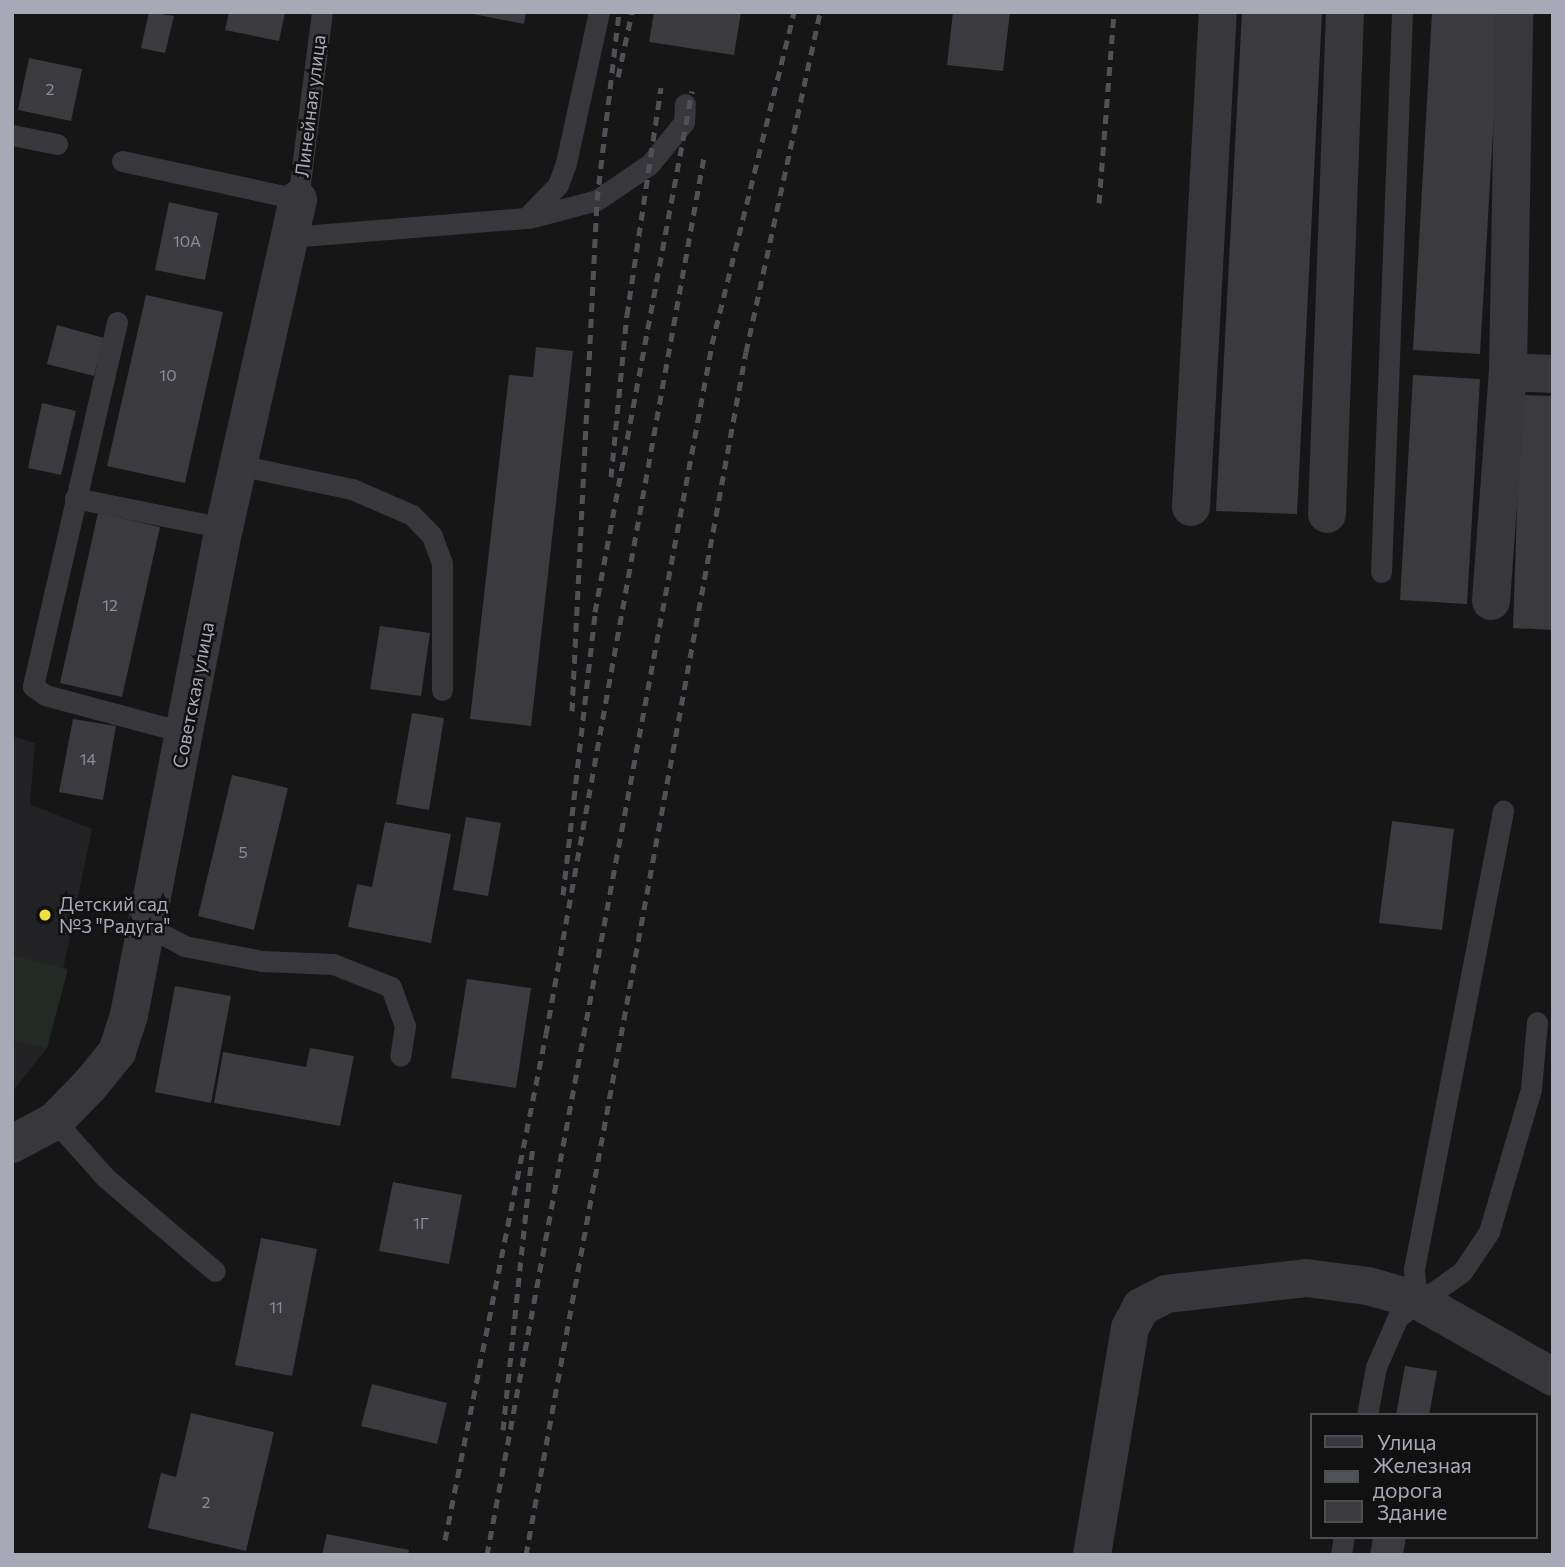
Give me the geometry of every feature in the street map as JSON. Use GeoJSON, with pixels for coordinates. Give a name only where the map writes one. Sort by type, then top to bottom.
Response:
{"type":"FeatureCollection","features":[{"type":"Feature","properties":{"kind":"street"},"geometry":{"type":"LineString","coordinates":[[1191,508],[1218,12]]}},
{"type":"Feature","properties":{"kind":"street"},"geometry":{"type":"LineString","coordinates":[[1327,514],[1345,12]]}},
{"type":"Feature","properties":{"kind":"street"},"geometry":{"type":"LineString","coordinates":[[1491,601],[1508,372],[1514,12]]}},
{"type":"Feature","properties":{"kind":"street","name":"Советская улица"},"geometry":{"type":"LineString","coordinates":[[12,1144],[55,1121],[117,1052],[149,927],[224,528],[298,199]]}},
{"type":"Feature","properties":{"kind":"street"},"geometry":{"type":"LineString","coordinates":[[1508,372],[1553,374]]}},
{"type":"Feature","properties":{"kind":"street"},"geometry":{"type":"LineString","coordinates":[[1091,1555],[1130,1328],[1142,1307],[1208,1285],[1306,1278],[1417,1300],[1553,1377]]}},
{"type":"Feature","properties":{"kind":"lane","name":"Линейная улица"},"geometry":{"type":"LineString","coordinates":[[298,199],[322,12]]}},
{"type":"Feature","properties":{"kind":"lane"},"geometry":{"type":"LineString","coordinates":[[526,218],[549,197],[566,163],[598,12]]}},
{"type":"Feature","properties":{"kind":"lane"},"geometry":{"type":"LineString","coordinates":[[1381,572],[1402,12]]}},
{"type":"Feature","properties":{"kind":"lane"},"geometry":{"type":"LineString","coordinates":[[289,237],[526,218],[597,200],[650,164],[684,122],[685,104]]}},
{"type":"Feature","properties":{"kind":"lane"},"geometry":{"type":"LineString","coordinates":[[12,135],[57,144]]}},
{"type":"Feature","properties":{"kind":"lane"},"geometry":{"type":"LineString","coordinates":[[122,161],[298,199]]}},
{"type":"Feature","properties":{"kind":"lane"},"geometry":{"type":"LineString","coordinates":[[117,322],[33,686],[45,695],[187,733]]}},
{"type":"Feature","properties":{"kind":"lane"},"geometry":{"type":"LineString","coordinates":[[238,465],[352,489],[412,515],[432,536],[442,563],[442,690]]}},
{"type":"Feature","properties":{"kind":"lane"},"geometry":{"type":"LineString","coordinates":[[75,498],[224,528]]}},
{"type":"Feature","properties":{"kind":"lane"},"geometry":{"type":"LineString","coordinates":[[1417,1300],[1414,1269],[1503,811]]}},
{"type":"Feature","properties":{"kind":"lane"},"geometry":{"type":"LineString","coordinates":[[149,927],[184,946],[262,961],[333,964],[391,987],[405,1026],[400,1056]]}},
{"type":"Feature","properties":{"kind":"lane"},"geometry":{"type":"LineString","coordinates":[[1367,1413],[1387,1332],[1417,1300],[1462,1272],[1489,1233],[1525,1113],[1536,1022]]}},
{"type":"Feature","properties":{"kind":"lane"},"geometry":{"type":"LineString","coordinates":[[55,1121],[106,1178],[215,1271]]}},
{"type":"Feature","properties":{"kind":"shaded area","name":"Детский сад №3 \"Радуга\""},"geometry":{"type":"Polygon","coordinates":[[[12,736],[35,743],[30,804],[92,829],[47,1048],[12,1092],[12,736]]]}},
{"type":"Feature","properties":{"kind":"shaded area"},"geometry":{"type":"Polygon","coordinates":[[[12,955],[68,969],[47,1048],[12,1040],[12,955]]]}},
{"type":"Feature","properties":{"kind":"building"},"geometry":{"type":"Polygon","coordinates":[[[149,12],[174,16],[165,53],[141,48],[149,12]]]}},
{"type":"Feature","properties":{"kind":"building"},"geometry":{"type":"Polygon","coordinates":[[[229,12],[285,12],[279,41],[225,30],[229,12]]]}},
{"type":"Feature","properties":{"kind":"building"},"geometry":{"type":"Polygon","coordinates":[[[463,12],[526,12],[524,24],[463,12]]]}},
{"type":"Feature","properties":{"kind":"building"},"geometry":{"type":"Polygon","coordinates":[[[654,12],[741,12],[734,55],[649,42],[654,12]]]}},
{"type":"Feature","properties":{"kind":"building"},"geometry":{"type":"Polygon","coordinates":[[[953,12],[1010,12],[1003,71],[947,65],[953,12]]]}},
{"type":"Feature","properties":{"kind":"building"},"geometry":{"type":"Polygon","coordinates":[[[1242,12],[1322,12],[1297,514],[1216,511],[1242,12]]]}},
{"type":"Feature","properties":{"kind":"building"},"geometry":{"type":"Polygon","coordinates":[[[1432,12],[1500,12],[1480,354],[1413,350],[1432,12]]]}},
{"type":"Feature","properties":{"kind":"building"},"geometry":{"type":"Polygon","coordinates":[[[29,58],[82,69],[71,121],[18,110],[29,58]]]}},
{"type":"Feature","properties":{"kind":"building"},"geometry":{"type":"Polygon","coordinates":[[[169,202],[218,213],[205,280],[155,270],[169,202]]]}},
{"type":"Feature","properties":{"kind":"building"},"geometry":{"type":"Polygon","coordinates":[[[146,295],[223,312],[185,483],[107,466],[146,295]]]}},
{"type":"Feature","properties":{"kind":"building"},"geometry":{"type":"Polygon","coordinates":[[[57,325],[104,338],[94,376],[47,364],[57,325]]]}},
{"type":"Feature","properties":{"kind":"building"},"geometry":{"type":"Polygon","coordinates":[[[536,347],[573,351],[531,726],[470,719],[509,375],[533,377],[536,347]]]}},
{"type":"Feature","properties":{"kind":"building"},"geometry":{"type":"Polygon","coordinates":[[[1413,375],[1480,379],[1467,604],[1400,600],[1413,375]]]}},
{"type":"Feature","properties":{"kind":"building"},"geometry":{"type":"Polygon","coordinates":[[[1521,395],[1553,396],[1553,630],[1513,628],[1521,395]]]}},
{"type":"Feature","properties":{"kind":"building"},"geometry":{"type":"Polygon","coordinates":[[[42,403],[76,411],[61,475],[28,468],[42,403]]]}},
{"type":"Feature","properties":{"kind":"building"},"geometry":{"type":"Polygon","coordinates":[[[98,513],[160,527],[122,697],[60,683],[98,513]]]}},
{"type":"Feature","properties":{"kind":"building"},"geometry":{"type":"Polygon","coordinates":[[[380,626],[430,633],[421,696],[370,689],[380,626]]]}},
{"type":"Feature","properties":{"kind":"building"},"geometry":{"type":"Polygon","coordinates":[[[412,713],[444,718],[429,810],[396,804],[412,713]]]}},
{"type":"Feature","properties":{"kind":"building"},"geometry":{"type":"Polygon","coordinates":[[[73,719],[116,726],[103,800],[59,792],[73,719]]]}},
{"type":"Feature","properties":{"kind":"building"},"geometry":{"type":"Polygon","coordinates":[[[232,775],[288,788],[254,930],[198,916],[232,775]]]}},
{"type":"Feature","properties":{"kind":"building"},"geometry":{"type":"Polygon","coordinates":[[[466,817],[501,823],[488,896],[453,890],[466,817]]]}},
{"type":"Feature","properties":{"kind":"building"},"geometry":{"type":"Polygon","coordinates":[[[1392,821],[1454,829],[1442,930],[1379,923],[1392,821]]]}},
{"type":"Feature","properties":{"kind":"building"},"geometry":{"type":"Polygon","coordinates":[[[385,822],[451,834],[431,943],[348,927],[357,884],[372,887],[385,822]]]}},
{"type":"Feature","properties":{"kind":"building"},"geometry":{"type":"Polygon","coordinates":[[[467,979],[531,988],[516,1088],[451,1078],[467,979]]]}},
{"type":"Feature","properties":{"kind":"building"},"geometry":{"type":"Polygon","coordinates":[[[175,986],[231,996],[211,1103],[155,1092],[175,986]]]}},
{"type":"Feature","properties":{"kind":"building"},"geometry":{"type":"Polygon","coordinates":[[[310,1048],[354,1056],[340,1126],[214,1103],[223,1052],[306,1067],[310,1048]]]}},
{"type":"Feature","properties":{"kind":"building"},"geometry":{"type":"Polygon","coordinates":[[[393,1182],[462,1195],[449,1264],[379,1251],[393,1182]]]}},
{"type":"Feature","properties":{"kind":"building"},"geometry":{"type":"Polygon","coordinates":[[[261,1238],[317,1249],[292,1376],[235,1365],[261,1238]]]}},
{"type":"Feature","properties":{"kind":"building"},"geometry":{"type":"Polygon","coordinates":[[[1405,1366],[1437,1371],[1429,1413],[1396,1413],[1405,1366]]]}},
{"type":"Feature","properties":{"kind":"building"},"geometry":{"type":"Polygon","coordinates":[[[372,1384],[447,1403],[437,1444],[361,1426],[372,1384]]]}},
{"type":"Feature","properties":{"kind":"building"},"geometry":{"type":"Polygon","coordinates":[[[191,1413],[274,1432],[246,1551],[148,1528],[161,1473],[176,1477],[191,1413]]]}},
{"type":"Feature","properties":{"kind":"building"},"geometry":{"type":"Polygon","coordinates":[[[327,1534],[409,1550],[408,1555],[322,1555],[327,1534]]]}},
{"type":"Feature","properties":{"kind":"building"},"geometry":{"type":"Polygon","coordinates":[[[1373,1539],[1406,1539],[1403,1555],[1370,1555],[1373,1539]]]}},
{"type":"Feature","properties":{"kind":"railway"},"geometry":{"type":"LineString","coordinates":[[572,711],[597,200],[619,12]]}},
{"type":"Feature","properties":{"kind":"railway"},"geometry":{"type":"LineString","coordinates":[[618,77],[632,12]]}},
{"type":"Feature","properties":{"kind":"railway"},"geometry":{"type":"LineString","coordinates":[[487,1555],[712,344],[794,12]]}},
{"type":"Feature","properties":{"kind":"railway"},"geometry":{"type":"LineString","coordinates":[[526,1555],[746,352],[820,12]]}},
{"type":"Feature","properties":{"kind":"railway"},"geometry":{"type":"LineString","coordinates":[[1099,203],[1114,12]]}},
{"type":"Feature","properties":{"kind":"railway"},"geometry":{"type":"LineString","coordinates":[[611,477],[627,315],[661,88]]}},
{"type":"Feature","properties":{"kind":"railway"},"geometry":{"type":"LineString","coordinates":[[563,895],[595,612],[692,91]]}},
{"type":"Feature","properties":{"kind":"railway"},"geometry":{"type":"LineString","coordinates":[[445,1540],[546,1034],[704,157]]}},
{"type":"Feature","properties":{"kind":"railway"},"geometry":{"type":"LineString","coordinates":[[503,1430],[533,1144]]}},
{"type":"Feature","properties":{"kind":"place","name":"Детский сад №3 \"Радуга\""},"geometry":{"type":"Point","coordinates":[45,915]}}]}
